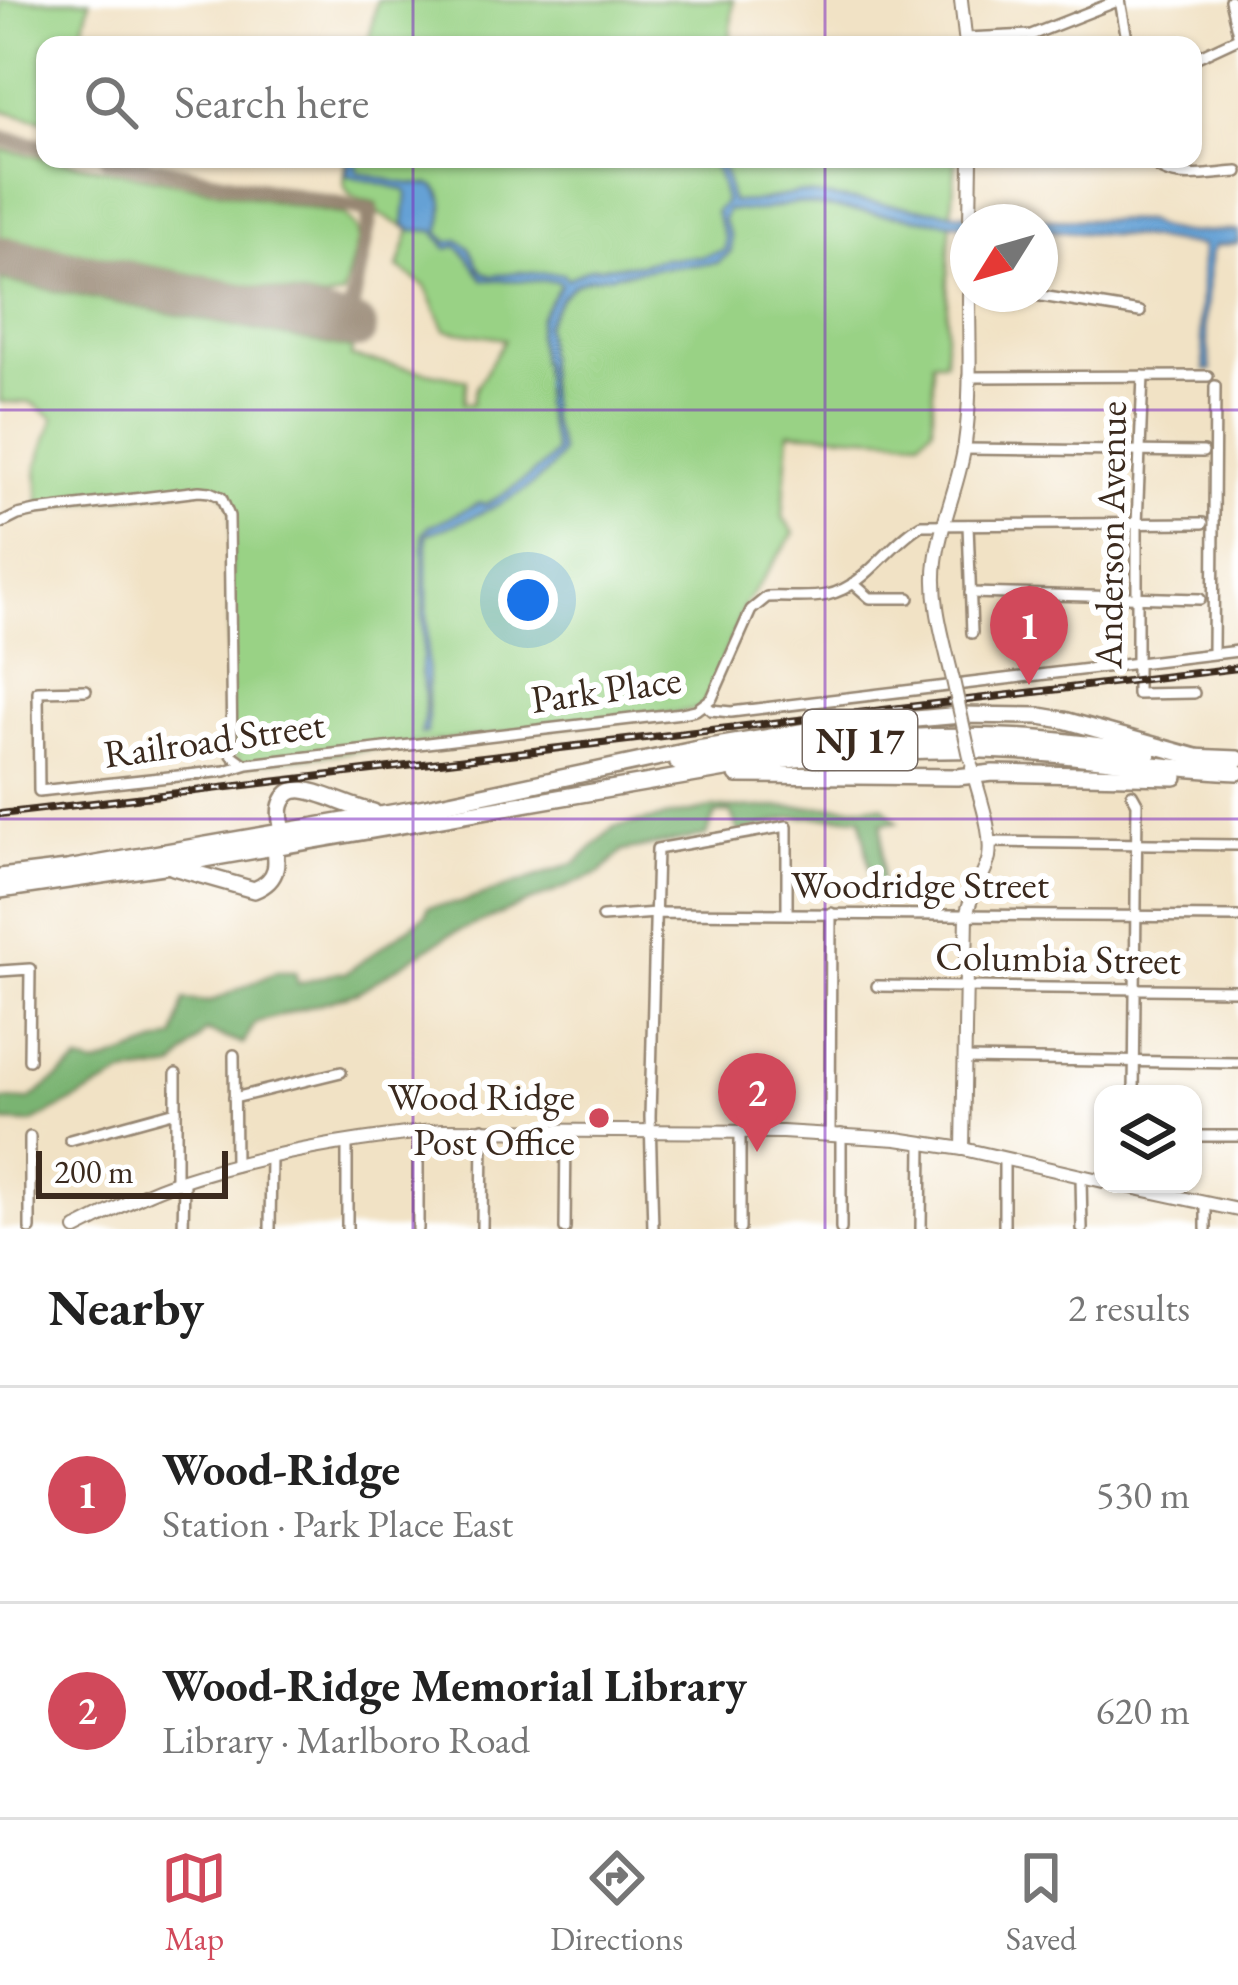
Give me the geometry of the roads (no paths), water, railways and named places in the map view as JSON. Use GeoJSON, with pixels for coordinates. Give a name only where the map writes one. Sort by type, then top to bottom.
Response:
{"type":"FeatureCollection","features":[{"type":"Feature","properties":{"kind":"highway"},"geometry":{"type":"LineString","coordinates":[[527,787],[749,740],[961,715],[1053,718],[1196,757]]}},
{"type":"Feature","properties":{"kind":"highway","name":"NJ 17"},"geometry":{"type":"LineString","coordinates":[[0,890],[170,865],[382,813],[753,751],[908,737],[1007,737],[1238,759]]}},
{"type":"Feature","properties":{"kind":"highway","name":"NJ 17"},"geometry":{"type":"LineString","coordinates":[[0,877],[824,756],[952,749],[1059,754],[1238,774]]}},
{"type":"Feature","properties":{"kind":"highway"},"geometry":{"type":"LineString","coordinates":[[718,771],[734,775],[972,768],[1238,774]]}},
{"type":"Feature","properties":{"kind":"highway"},"geometry":{"type":"LineString","coordinates":[[170,865],[254,890],[273,878],[278,865],[280,808],[295,790],[382,813]]}},
{"type":"Feature","properties":{"kind":"main road"},"geometry":{"type":"LineString","coordinates":[[961,0],[965,36]]}},
{"type":"Feature","properties":{"kind":"main road"},"geometry":{"type":"LineString","coordinates":[[970,204],[971,168]]}},
{"type":"Feature","properties":{"kind":"main road"},"geometry":{"type":"LineString","coordinates":[[963,1149],[967,913],[973,889],[986,867],[989,842],[936,598],[936,561],[964,449],[970,312]]}},
{"type":"Feature","properties":{"kind":"main road"},"geometry":{"type":"LineString","coordinates":[[76,1229],[102,1222],[180,1181],[271,1157],[418,1132],[483,1128],[835,1134],[963,1149],[1094,1179]]}},
{"type":"Feature","properties":{"kind":"main road"},"geometry":{"type":"LineString","coordinates":[[1161,1193],[1238,1210]]}},
{"type":"Feature","properties":{"kind":"street"},"geometry":{"type":"LineString","coordinates":[[1020,36],[1120,0],[1126,36]]}},
{"type":"Feature","properties":{"kind":"street"},"geometry":{"type":"LineString","coordinates":[[1202,54],[1238,36],[1231,0]]}},
{"type":"Feature","properties":{"kind":"street"},"geometry":{"type":"LineString","coordinates":[[1157,168],[1166,173],[1238,172]]}},
{"type":"Feature","properties":{"kind":"street"},"geometry":{"type":"LineString","coordinates":[[1058,299],[1140,312]]}},
{"type":"Feature","properties":{"kind":"street"},"geometry":{"type":"LineString","coordinates":[[968,376],[1143,376],[1211,381],[1213,653],[1238,651]]}},
{"type":"Feature","properties":{"kind":"street","name":"Anderson Avenue"},"geometry":{"type":"LineString","coordinates":[[1143,376],[1137,694],[1194,693]]}},
{"type":"Feature","properties":{"kind":"street"},"geometry":{"type":"LineString","coordinates":[[964,449],[1203,452]]}},
{"type":"Feature","properties":{"kind":"street"},"geometry":{"type":"LineString","coordinates":[[0,524],[36,511],[199,491],[220,496],[229,516],[232,755],[248,764]]}},
{"type":"Feature","properties":{"kind":"street"},"geometry":{"type":"LineString","coordinates":[[705,704],[718,688],[751,610],[761,600],[826,595],[853,584],[914,529],[930,524],[1203,523]]}},
{"type":"Feature","properties":{"kind":"street"},"geometry":{"type":"LineString","coordinates":[[968,525],[972,633]]}},
{"type":"Feature","properties":{"kind":"street"},"geometry":{"type":"LineString","coordinates":[[853,584],[871,598],[908,598]]}},
{"type":"Feature","properties":{"kind":"street"},"geometry":{"type":"LineString","coordinates":[[970,593],[1200,599]]}},
{"type":"Feature","properties":{"kind":"street","name":"Park Place"},"geometry":{"type":"LineString","coordinates":[[422,742],[682,713],[705,704],[711,710],[731,712],[1213,653]]}},
{"type":"Feature","properties":{"kind":"street","name":"Railroad Street"},"geometry":{"type":"LineString","coordinates":[[86,690],[38,691],[38,791],[224,771],[422,742]]}},
{"type":"Feature","properties":{"kind":"street"},"geometry":{"type":"LineString","coordinates":[[1132,794],[1137,803],[1134,1085]]}},
{"type":"Feature","properties":{"kind":"street"},"geometry":{"type":"LineString","coordinates":[[652,1229],[650,1117],[658,849],[787,826],[787,913]]}},
{"type":"Feature","properties":{"kind":"street"},"geometry":{"type":"LineString","coordinates":[[989,842],[1238,845]]}},
{"type":"Feature","properties":{"kind":"street"},"geometry":{"type":"LineString","coordinates":[[831,913],[841,1229]]}},
{"type":"Feature","properties":{"kind":"street","name":"Woodridge Street"},"geometry":{"type":"LineString","coordinates":[[602,917],[967,913],[1238,917]]}},
{"type":"Feature","properties":{"kind":"street"},"geometry":{"type":"LineString","coordinates":[[0,971],[30,969],[29,1060]]}},
{"type":"Feature","properties":{"kind":"street","name":"Columbia Street"},"geometry":{"type":"LineString","coordinates":[[877,986],[1238,990]]}},
{"type":"Feature","properties":{"kind":"street"},"geometry":{"type":"LineString","coordinates":[[234,1055],[235,1166]]}},
{"type":"Feature","properties":{"kind":"street"},"geometry":{"type":"LineString","coordinates":[[964,1059],[1238,1063]]}},
{"type":"Feature","properties":{"kind":"street"},"geometry":{"type":"LineString","coordinates":[[234,1098],[341,1072]]}},
{"type":"Feature","properties":{"kind":"street"},"geometry":{"type":"LineString","coordinates":[[176,1074],[183,1229]]}},
{"type":"Feature","properties":{"kind":"street"},"geometry":{"type":"LineString","coordinates":[[70,1140],[176,1111]]}},
{"type":"Feature","properties":{"kind":"street"},"geometry":{"type":"LineString","coordinates":[[482,1229],[483,1128]]}},
{"type":"Feature","properties":{"kind":"street"},"geometry":{"type":"LineString","coordinates":[[565,1229],[566,1130]]}},
{"type":"Feature","properties":{"kind":"street"},"geometry":{"type":"LineString","coordinates":[[418,1132],[418,1229]]}},
{"type":"Feature","properties":{"kind":"street"},"geometry":{"type":"LineString","coordinates":[[740,1132],[740,1229]]}},
{"type":"Feature","properties":{"kind":"street"},"geometry":{"type":"LineString","coordinates":[[1202,1136],[1238,1136]]}},
{"type":"Feature","properties":{"kind":"street"},"geometry":{"type":"LineString","coordinates":[[30,1138],[30,1229]]}},
{"type":"Feature","properties":{"kind":"street"},"geometry":{"type":"LineString","coordinates":[[347,1142],[347,1229]]}},
{"type":"Feature","properties":{"kind":"street"},"geometry":{"type":"LineString","coordinates":[[921,1229],[922,1142]]}},
{"type":"Feature","properties":{"kind":"street"},"geometry":{"type":"LineString","coordinates":[[270,1229],[271,1157]]}},
{"type":"Feature","properties":{"kind":"street"},"geometry":{"type":"LineString","coordinates":[[1004,1159],[1004,1229]]}},
{"type":"Feature","properties":{"kind":"street"},"geometry":{"type":"LineString","coordinates":[[1081,1176],[1082,1229]]}},
{"type":"Feature","properties":{"kind":"street"},"geometry":{"type":"LineString","coordinates":[[1206,1204],[1206,1229]]}},
{"type":"Feature","properties":{"kind":"water"},"geometry":{"type":"Polygon","coordinates":[[[347,168],[434,186],[443,200],[439,231],[447,242],[458,240],[467,246],[480,269],[492,276],[517,272],[563,274],[567,279],[591,268],[700,257],[725,250],[715,212],[725,202],[715,168],[723,168],[732,202],[798,193],[950,212],[950,223],[796,203],[757,211],[727,210],[723,220],[731,236],[731,252],[717,263],[654,268],[575,284],[545,325],[550,416],[561,452],[521,492],[427,534],[428,721],[427,733],[421,734],[425,700],[421,670],[423,533],[493,501],[555,452],[543,403],[537,336],[539,319],[561,284],[484,280],[456,246],[447,249],[434,231],[411,230],[404,224],[405,190],[346,175],[347,168]]]}},
{"type":"Feature","properties":{"kind":"water"},"geometry":{"type":"Polygon","coordinates":[[[1058,219],[1146,221],[1181,232],[1238,231],[1238,243],[1215,246],[1211,254],[1205,321],[1211,370],[1205,370],[1200,321],[1202,246],[1058,231],[1058,219]]]}},
{"type":"Feature","properties":{"kind":"railway"},"geometry":{"type":"LineString","coordinates":[[0,814],[1238,668]]}},
{"type":"Feature","properties":{"kind":"place","name":"Wood-Ridge"},"geometry":{"type":"Point","coordinates":[1029,685]}},
{"type":"Feature","properties":{"kind":"place","name":"Wood Ridge Post Office"},"geometry":{"type":"Point","coordinates":[599,1118]}},
{"type":"Feature","properties":{"kind":"place","name":"Wood-Ridge Memorial Library"},"geometry":{"type":"Point","coordinates":[757,1152]}}]}
